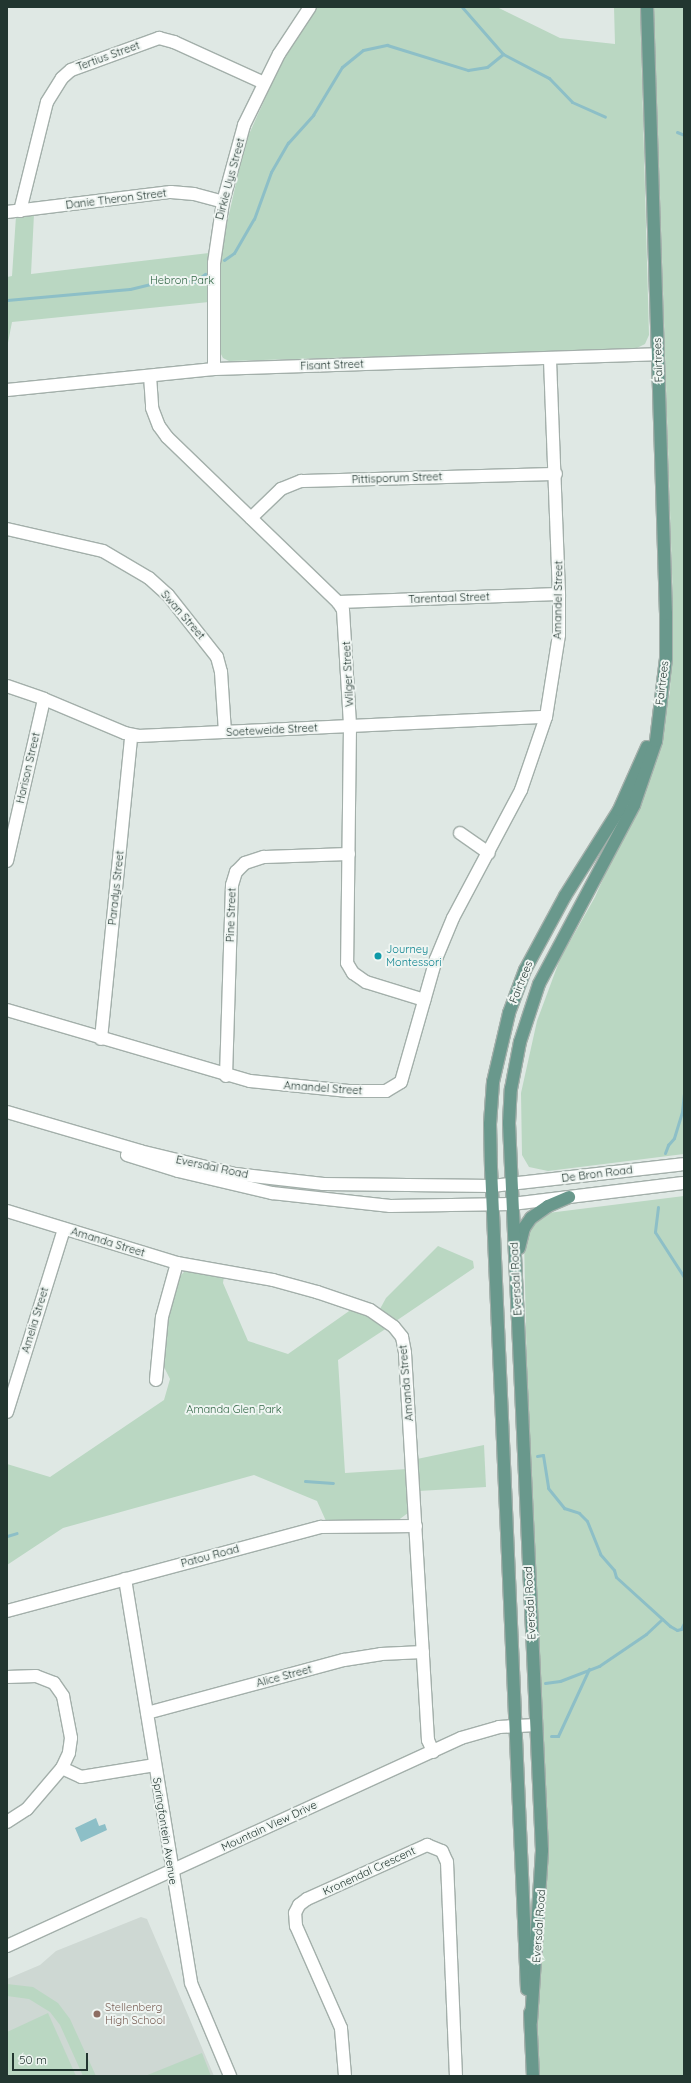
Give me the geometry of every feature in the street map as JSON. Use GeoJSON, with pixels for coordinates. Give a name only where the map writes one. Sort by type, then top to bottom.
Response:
{"type":"FeatureCollection","features":[{"type":"Feature","properties":{"kind":"main road","name":"Fairtrees"},"geometry":{"type":"LineString","coordinates":[[512,1204],[510,1185],[509,1123],[511,1090],[520,1042],[549,962],[604,866],[634,805],[656,741],[666,658],[666,614],[648,7]]}},
{"type":"Feature","properties":{"kind":"main road","name":"Fairtrees"},"geometry":{"type":"LineString","coordinates":[[492,1205],[490,1124],[493,1082],[509,1013],[534,951],[630,789],[659,712]]}},
{"type":"Feature","properties":{"kind":"main road"},"geometry":{"type":"LineString","coordinates":[[515,1262],[522,1234],[530,1218],[548,1206],[569,1197]]}},
{"type":"Feature","properties":{"kind":"main road","name":"Eversdal Road"},"geometry":{"type":"LineString","coordinates":[[512,1204],[542,1879],[531,2021]]}},
{"type":"Feature","properties":{"kind":"main road","name":"Eversdal Road"},"geometry":{"type":"LineString","coordinates":[[492,1205],[528,1999],[531,2021],[533,2076]]}},
{"type":"Feature","properties":{"kind":"street","name":"Dirkie Uys Street"},"geometry":{"type":"LineString","coordinates":[[214,368],[214,263],[223,202],[244,125],[279,54],[310,7]]}},
{"type":"Feature","properties":{"kind":"street","name":"Tertius Street"},"geometry":{"type":"LineString","coordinates":[[20,211],[47,102],[62,78],[71,70],[155,39],[164,38],[264,83]]}},
{"type":"Feature","properties":{"kind":"street","name":"Danie Theron Street"},"geometry":{"type":"LineString","coordinates":[[7,212],[171,192],[194,194],[223,202]]}},
{"type":"Feature","properties":{"kind":"street","name":"Fisant Street"},"geometry":{"type":"LineString","coordinates":[[7,390],[214,368],[658,354]]}},
{"type":"Feature","properties":{"kind":"street","name":"Amandel Street"},"geometry":{"type":"LineString","coordinates":[[7,1010],[101,1040],[226,1076],[303,1088],[348,1091],[391,1089],[400,1082],[406,1069],[424,1000],[453,918],[489,853],[521,790],[546,717],[559,635],[556,474],[550,358]]}},
{"type":"Feature","properties":{"kind":"street","name":"Wilger Street"},"geometry":{"type":"LineString","coordinates":[[150,376],[152,408],[159,426],[167,437],[338,602],[345,622],[350,726],[349,854],[346,957],[350,968],[358,978],[366,982],[424,1000]]}},
{"type":"Feature","properties":{"kind":"street","name":"Pittisporum Street"},"geometry":{"type":"LineString","coordinates":[[252,518],[281,489],[301,481],[556,474]]}},
{"type":"Feature","properties":{"kind":"street","name":"Swan Street"},"geometry":{"type":"LineString","coordinates":[[7,529],[103,551],[149,578],[168,595],[217,657],[221,672],[225,732]]}},
{"type":"Feature","properties":{"kind":"street","name":"Tarentaal Street"},"geometry":{"type":"LineString","coordinates":[[338,602],[559,594]]}},
{"type":"Feature","properties":{"kind":"street","name":"Soeteweide Street"},"geometry":{"type":"LineString","coordinates":[[7,686],[44,699],[131,736],[546,717]]}},
{"type":"Feature","properties":{"kind":"street","name":"Horison Street"},"geometry":{"type":"LineString","coordinates":[[7,860],[44,699]]}},
{"type":"Feature","properties":{"kind":"street","name":"Paradys Street"},"geometry":{"type":"LineString","coordinates":[[101,1040],[131,736]]}},
{"type":"Feature","properties":{"kind":"street"},"geometry":{"type":"LineString","coordinates":[[460,833],[489,853]]}},
{"type":"Feature","properties":{"kind":"street","name":"Pine Street"},"geometry":{"type":"LineString","coordinates":[[226,1076],[232,885],[236,872],[245,863],[264,857],[349,854]]}},
{"type":"Feature","properties":{"kind":"street","name":"Eversdal Road"},"geometry":{"type":"LineString","coordinates":[[7,1112],[140,1151],[235,1174],[349,1186],[510,1185]]}},
{"type":"Feature","properties":{"kind":"street","name":"Eversdal Road"},"geometry":{"type":"LineString","coordinates":[[39,1122],[45,1127],[172,1169],[272,1193],[390,1206],[512,1204]]}},
{"type":"Feature","properties":{"kind":"street","name":"De Bron Road"},"geometry":{"type":"LineString","coordinates":[[510,1185],[684,1164]]}},
{"type":"Feature","properties":{"kind":"street","name":"De Bron Road"},"geometry":{"type":"LineString","coordinates":[[512,1204],[684,1183]]}},
{"type":"Feature","properties":{"kind":"street","name":"Amanda Street"},"geometry":{"type":"LineString","coordinates":[[7,1211],[177,1263],[273,1280],[317,1292],[370,1310],[394,1327],[402,1337],[406,1353],[428,1740],[433,1752]]}},
{"type":"Feature","properties":{"kind":"street","name":"Amelia Street"},"geometry":{"type":"LineString","coordinates":[[7,1412],[64,1229]]}},
{"type":"Feature","properties":{"kind":"street"},"geometry":{"type":"LineString","coordinates":[[156,1380],[162,1317],[177,1263]]}},
{"type":"Feature","properties":{"kind":"street","name":"Patou Road"},"geometry":{"type":"LineString","coordinates":[[7,1611],[321,1527],[416,1526]]}},
{"type":"Feature","properties":{"kind":"street","name":"Springfontein Avenue"},"geometry":{"type":"LineString","coordinates":[[125,1579],[192,1990],[230,2076]]}},
{"type":"Feature","properties":{"kind":"street","name":"Alice Street"},"geometry":{"type":"LineString","coordinates":[[147,1713],[344,1660],[381,1654],[423,1652]]}},
{"type":"Feature","properties":{"kind":"street"},"geometry":{"type":"LineString","coordinates":[[7,1677],[43,1677],[54,1683],[61,1691],[71,1738],[69,1752],[62,1768],[27,1809],[7,1822]]}},
{"type":"Feature","properties":{"kind":"street","name":"Mountain View Drive"},"geometry":{"type":"LineString","coordinates":[[7,1946],[461,1738],[499,1727],[536,1725]]}},
{"type":"Feature","properties":{"kind":"street"},"geometry":{"type":"LineString","coordinates":[[62,1768],[81,1777],[155,1765]]}},
{"type":"Feature","properties":{"kind":"street","name":"Kronendal Crescent"},"geometry":{"type":"LineString","coordinates":[[345,2076],[341,2028],[296,1926],[295,1913],[300,1905],[307,1899],[427,1845],[442,1851],[447,1862],[456,2076]]}},
{"type":"Feature","properties":{"kind":"shaded area","name":"Stellenberg High School"},"geometry":{"type":"Polygon","coordinates":[[[141,1917],[147,1919],[214,2076],[7,2076],[7,1979],[40,1965],[56,1951],[141,1917]]]}},
{"type":"Feature","properties":{"kind":"green space"},"geometry":{"type":"Polygon","coordinates":[[[317,7],[497,7],[560,38],[615,44],[614,7],[640,7],[649,335],[645,344],[635,349],[229,361],[223,358],[220,352],[221,250],[245,143],[283,59],[317,7]]]}},
{"type":"Feature","properties":{"kind":"green space"},"geometry":{"type":"Polygon","coordinates":[[[654,7],[684,7],[684,1154],[548,1171],[529,1167],[522,1155],[521,1093],[537,1021],[560,959],[595,897],[656,759],[670,692],[673,604],[654,7]]]}},
{"type":"Feature","properties":{"kind":"green space","name":"Hebron Park"},"geometry":{"type":"Polygon","coordinates":[[[34,214],[31,274],[209,253],[209,302],[12,322],[7,348],[7,277],[12,276],[16,216],[34,214]]]}},
{"type":"Feature","properties":{"kind":"green space"},"geometry":{"type":"Polygon","coordinates":[[[684,1196],[684,2076],[537,2076],[536,2022],[547,1820],[527,1376],[524,1239],[537,1221],[548,1213],[684,1196]]]}},
{"type":"Feature","properties":{"kind":"green space"},"geometry":{"type":"Polygon","coordinates":[[[438,1246],[473,1261],[474,1268],[396,1321],[380,1309],[386,1298],[438,1246]]]}},
{"type":"Feature","properties":{"kind":"green space","name":"Amanda Glen Park"},"geometry":{"type":"Polygon","coordinates":[[[186,1270],[224,1276],[223,1283],[248,1341],[288,1354],[352,1309],[365,1313],[387,1328],[338,1360],[345,1473],[407,1469],[408,1513],[397,1521],[326,1521],[317,1501],[254,1475],[63,1528],[7,1565],[7,1464],[50,1477],[164,1400],[170,1379],[164,1367],[166,1326],[179,1277],[186,1270]]]}},
{"type":"Feature","properties":{"kind":"green space"},"geometry":{"type":"Polygon","coordinates":[[[484,1445],[486,1487],[419,1491],[417,1459],[484,1445]]]}},
{"type":"Feature","properties":{"kind":"green space"},"geometry":{"type":"Polygon","coordinates":[[[7,1984],[33,1987],[58,2003],[70,2019],[96,2076],[83,2076],[60,2025],[50,2012],[29,1999],[7,1996],[7,1984]]]}},
{"type":"Feature","properties":{"kind":"green space"},"geometry":{"type":"Polygon","coordinates":[[[48,2013],[76,2076],[7,2076],[7,2032],[48,2013]]]}},
{"type":"Feature","properties":{"kind":"green space"},"geometry":{"type":"Polygon","coordinates":[[[202,2053],[211,2076],[145,2076],[202,2053]]]}},
{"type":"Feature","properties":{"kind":"water"},"geometry":{"type":"Polygon","coordinates":[[[96,1818],[99,1826],[105,1824],[107,1830],[81,1842],[75,1828],[96,1818]]]}},
{"type":"Feature","properties":{"kind":"waterway"},"geometry":{"type":"LineString","coordinates":[[462,7],[503,54],[549,78],[572,102],[605,117]]}},
{"type":"Feature","properties":{"kind":"waterway"},"geometry":{"type":"LineString","coordinates":[[224,260],[234,253],[254,219],[271,172],[288,143],[313,115],[342,67],[363,50],[387,45],[468,70],[487,67],[503,54]]}},
{"type":"Feature","properties":{"kind":"waterway"},"geometry":{"type":"LineString","coordinates":[[677,132],[684,135]]}},
{"type":"Feature","properties":{"kind":"waterway"},"geometry":{"type":"LineString","coordinates":[[7,300],[130,289],[175,278],[194,282],[205,274]]}},
{"type":"Feature","properties":{"kind":"waterway"},"geometry":{"type":"LineString","coordinates":[[665,1153],[668,1145],[674,1138],[682,1112],[684,1094]]}},
{"type":"Feature","properties":{"kind":"waterway"},"geometry":{"type":"LineString","coordinates":[[658,1207],[655,1232],[684,1277]]}},
{"type":"Feature","properties":{"kind":"waterway"},"geometry":{"type":"LineString","coordinates":[[537,1456],[543,1455],[548,1488],[564,1508],[579,1513],[587,1521],[600,1554],[614,1570],[616,1577],[670,1626],[677,1630],[681,1629],[684,1623]]}},
{"type":"Feature","properties":{"kind":"waterway"},"geometry":{"type":"LineString","coordinates":[[305,1481],[333,1483]]}},
{"type":"Feature","properties":{"kind":"waterway"},"geometry":{"type":"LineString","coordinates":[[7,1536],[17,1533]]}},
{"type":"Feature","properties":{"kind":"waterway"},"geometry":{"type":"LineString","coordinates":[[545,1683],[560,1681],[599,1666],[646,1634],[662,1619]]}},
{"type":"Feature","properties":{"kind":"waterway"},"geometry":{"type":"LineString","coordinates":[[551,1736],[558,1736],[589,1669]]}},
{"type":"Feature","properties":{"kind":"place","name":"Journey Montessori"},"geometry":{"type":"Point","coordinates":[378,956]}},
{"type":"Feature","properties":{"kind":"place","name":"Stellenberg High School"},"geometry":{"type":"Point","coordinates":[97,2014]}}]}
